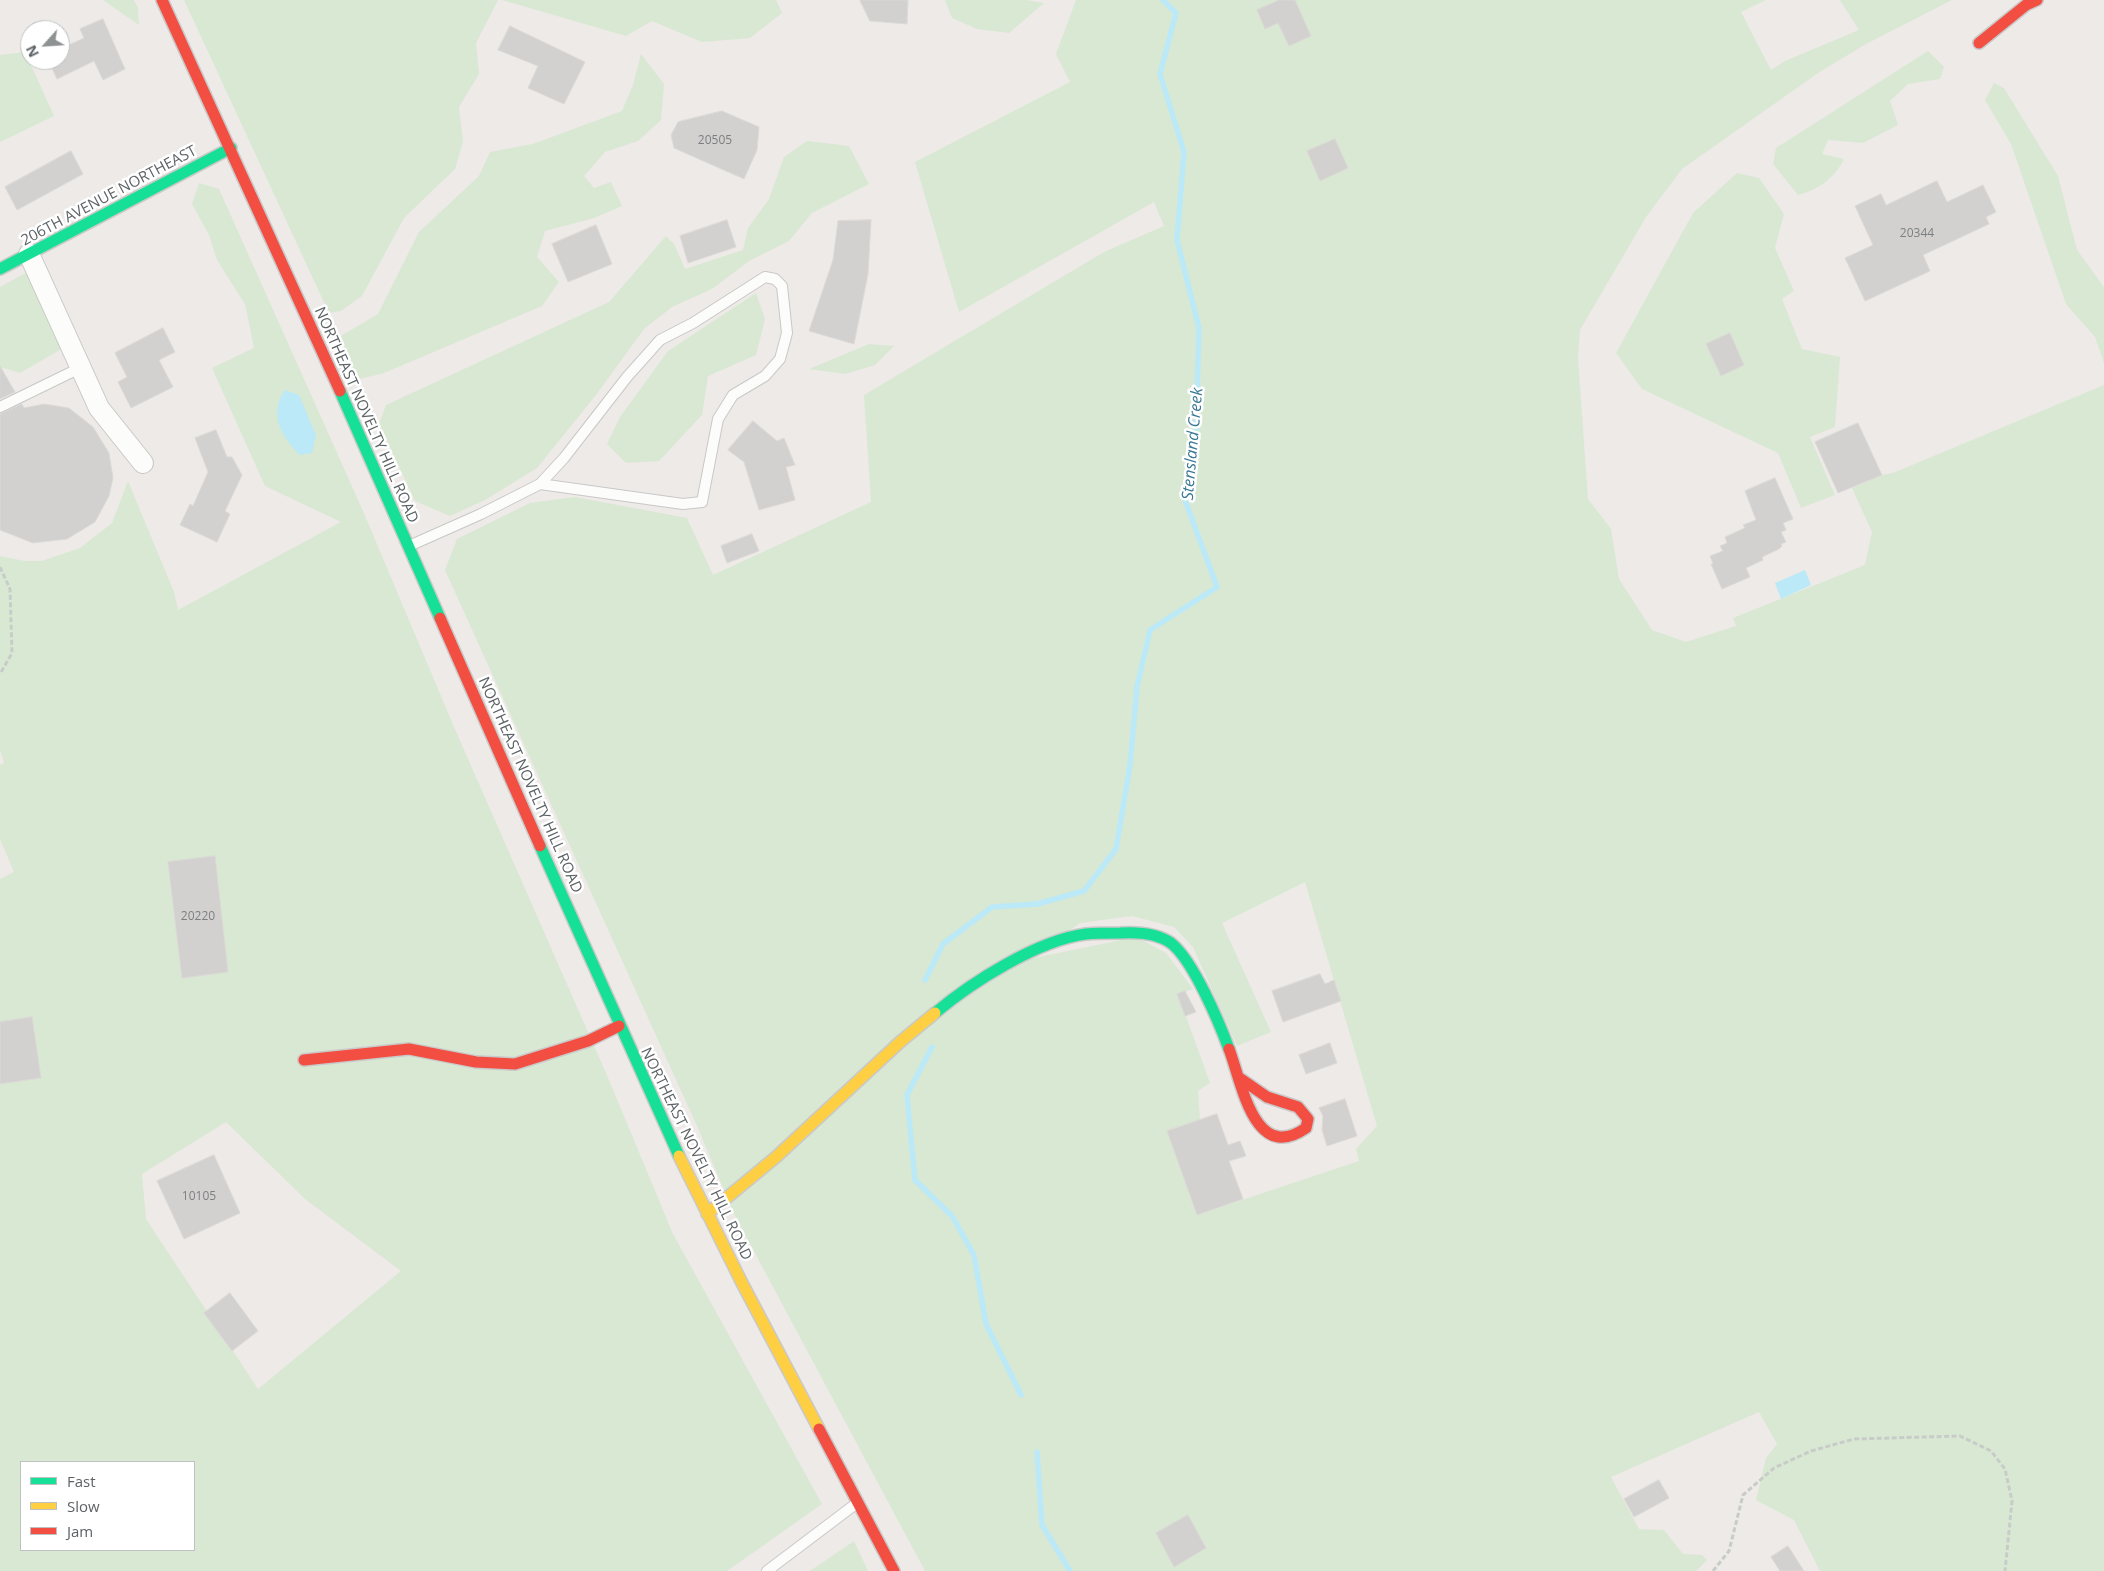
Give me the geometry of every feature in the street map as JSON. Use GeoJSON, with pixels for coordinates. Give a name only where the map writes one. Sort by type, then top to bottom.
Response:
{"type":"FeatureCollection","features":[{"type":"Feature","properties":{"kind":"main road","name":"NORTHEAST NOVELTY HILL ROAD"},"geometry":{"type":"LineString","coordinates":[[162,0],[231,148],[619,1026],[707,1214],[894,1571]]}},
{"type":"Feature","properties":{"kind":"main road"},"geometry":{"type":"LineString","coordinates":[[1980,43],[2026,5],[2038,0]]}},
{"type":"Feature","properties":{"kind":"main road","name":"206TH AVENUE NORTHEAST"},"geometry":{"type":"LineString","coordinates":[[0,269],[231,148]]}},
{"type":"Feature","properties":{"kind":"main road"},"geometry":{"type":"LineString","coordinates":[[707,1214],[785,1149],[932,1012],[997,970],[1025,955],[1066,939],[1116,931],[1150,934],[1172,943],[1200,980],[1240,1078],[1254,1118],[1265,1134],[1281,1140],[1295,1137],[1306,1128],[1308,1119],[1298,1107],[1268,1096],[1240,1078]]}},
{"type":"Feature","properties":{"kind":"main road"},"geometry":{"type":"LineString","coordinates":[[304,1060],[409,1049],[476,1062],[515,1064],[588,1041],[619,1026]]}},
{"type":"Feature","properties":{"kind":"street"},"geometry":{"type":"LineString","coordinates":[[29,254],[99,408],[143,464]]}},
{"type":"Feature","properties":{"kind":"lane"},"geometry":{"type":"LineString","coordinates":[[408,546],[481,514],[540,484],[564,458],[627,377],[660,340],[693,323],[765,277],[775,279],[782,286],[787,333],[780,359],[765,376],[733,395],[718,418],[702,502],[683,504],[540,484]]}},
{"type":"Feature","properties":{"kind":"lane"},"geometry":{"type":"LineString","coordinates":[[0,407],[80,368]]}},
{"type":"Feature","properties":{"kind":"lane"},"geometry":{"type":"LineString","coordinates":[[767,1571],[858,1503]]}},
{"type":"Feature","properties":{"kind":"path"},"geometry":{"type":"LineString","coordinates":[[0,567],[10,588],[12,653],[0,674]]}},
{"type":"Feature","properties":{"kind":"path"},"geometry":{"type":"LineString","coordinates":[[1713,1571],[1730,1551],[1743,1495],[1774,1468],[1811,1450],[1854,1439],[1960,1436],[1991,1452],[2005,1469],[2012,1502],[2005,1571]]}},
{"type":"Feature","properties":{"kind":"green space"},"geometry":{"type":"Polygon","coordinates":[[[103,0],[134,0],[138,8],[139,25],[103,0]]]}},
{"type":"Feature","properties":{"kind":"green space"},"geometry":{"type":"Polygon","coordinates":[[[184,0],[498,0],[476,43],[479,74],[459,107],[463,142],[455,169],[404,218],[362,296],[341,311],[329,313],[184,0]]]}},
{"type":"Feature","properties":{"kind":"green space"},"geometry":{"type":"Polygon","coordinates":[[[502,0],[776,0],[782,13],[750,38],[702,42],[652,21],[626,36],[502,0]]]}},
{"type":"Feature","properties":{"kind":"green space"},"geometry":{"type":"Polygon","coordinates":[[[945,0],[1026,0],[1044,3],[1009,33],[977,29],[952,18],[945,0]]]}},
{"type":"Feature","properties":{"kind":"green space"},"geometry":{"type":"Polygon","coordinates":[[[1076,0],[1766,0],[1741,12],[1771,70],[1785,61],[1859,30],[1840,0],[1952,0],[1866,44],[1818,73],[1682,169],[1646,217],[1580,330],[1578,358],[1588,499],[1611,529],[1619,579],[1652,630],[1686,642],[1736,626],[1733,618],[1865,565],[1872,532],[1852,488],[1882,475],[1893,473],[2104,385],[2104,1571],[1820,1571],[1794,1520],[1756,1500],[1766,1458],[1777,1444],[1759,1412],[1611,1477],[1639,1529],[1664,1530],[1683,1554],[1702,1555],[1707,1560],[1696,1571],[925,1571],[734,1214],[697,1126],[445,570],[457,539],[530,503],[575,497],[687,518],[713,575],[871,502],[864,395],[1104,252],[1164,226],[1154,202],[959,312],[915,162],[1070,82],[1056,54],[1076,0]],[[1305,882],[1222,923],[1271,1032],[1237,1046],[1193,947],[1174,927],[1132,916],[1080,923],[1029,959],[1136,937],[1166,953],[1193,989],[1178,994],[1210,1083],[1198,1091],[1200,1120],[1167,1131],[1197,1215],[1359,1161],[1356,1149],[1377,1126],[1305,882]]]}},
{"type":"Feature","properties":{"kind":"green space"},"geometry":{"type":"Polygon","coordinates":[[[1928,51],[1944,67],[1940,79],[1908,84],[1890,101],[1898,125],[1863,143],[1828,140],[1822,154],[1844,159],[1831,178],[1813,190],[1798,195],[1773,164],[1776,148],[1928,51]]]}},
{"type":"Feature","properties":{"kind":"green space"},"geometry":{"type":"Polygon","coordinates":[[[20,53],[20,70],[33,70],[54,116],[0,142],[0,55],[20,53]]]}},
{"type":"Feature","properties":{"kind":"green space"},"geometry":{"type":"Polygon","coordinates":[[[641,54],[664,84],[661,120],[638,141],[605,152],[584,176],[594,188],[611,182],[622,206],[594,218],[545,231],[537,257],[559,282],[542,306],[384,373],[359,379],[339,337],[378,314],[419,232],[479,176],[490,152],[533,144],[622,111],[633,85],[641,54]]]}},
{"type":"Feature","properties":{"kind":"green space"},"geometry":{"type":"Polygon","coordinates":[[[1994,83],[2004,88],[2058,176],[2077,250],[2104,287],[2104,363],[2095,337],[2066,304],[2011,144],[1985,100],[1994,83]]]}},
{"type":"Feature","properties":{"kind":"green space"},"geometry":{"type":"Polygon","coordinates":[[[807,141],[849,146],[869,184],[812,213],[789,241],[749,261],[712,289],[672,307],[644,329],[596,395],[537,468],[485,500],[450,516],[415,501],[379,424],[386,405],[609,302],[666,236],[674,244],[685,269],[743,250],[748,228],[769,199],[784,157],[807,141]]]}},
{"type":"Feature","properties":{"kind":"green space"},"geometry":{"type":"Polygon","coordinates":[[[1737,173],[1759,178],[1784,214],[1775,248],[1794,291],[1782,299],[1802,349],[1840,357],[1835,427],[1810,437],[1835,495],[1801,508],[1778,453],[1642,389],[1616,353],[1693,213],[1737,173]]]}},
{"type":"Feature","properties":{"kind":"green space"},"geometry":{"type":"Polygon","coordinates":[[[199,183],[219,189],[363,511],[454,727],[606,1073],[673,1234],[822,1504],[727,1571],[0,1571],[0,879],[14,872],[0,839],[0,765],[4,763],[0,750],[0,556],[24,561],[42,561],[80,548],[112,523],[128,481],[174,592],[178,610],[341,522],[265,486],[212,368],[254,348],[245,304],[217,260],[209,235],[192,204],[199,183]],[[226,1122],[142,1174],[146,1219],[258,1389],[401,1271],[305,1199],[226,1122]]]}},
{"type":"Feature","properties":{"kind":"green space"},"geometry":{"type":"Polygon","coordinates":[[[31,270],[63,348],[20,373],[4,368],[0,370],[0,287],[31,270]]]}},
{"type":"Feature","properties":{"kind":"green space"},"geometry":{"type":"Polygon","coordinates":[[[756,293],[765,319],[756,355],[708,376],[702,415],[659,461],[626,463],[607,444],[620,417],[668,351],[756,293]]]}},
{"type":"Feature","properties":{"kind":"green space"},"geometry":{"type":"Polygon","coordinates":[[[869,344],[894,346],[875,365],[845,374],[809,369],[869,344]]]}},
{"type":"Feature","properties":{"kind":"green space"},"geometry":{"type":"Polygon","coordinates":[[[854,1541],[868,1571],[810,1571],[854,1541]]]}},
{"type":"Feature","properties":{"kind":"water"},"geometry":{"type":"Polygon","coordinates":[[[285,390],[299,395],[316,435],[312,453],[300,455],[282,432],[277,416],[280,399],[285,390]]]}},
{"type":"Feature","properties":{"kind":"water"},"geometry":{"type":"Polygon","coordinates":[[[1805,570],[1811,585],[1781,599],[1775,583],[1805,570]]]}},
{"type":"Feature","properties":{"kind":"building"},"geometry":{"type":"Polygon","coordinates":[[[860,0],[908,0],[907,24],[870,21],[860,0]]]}},
{"type":"Feature","properties":{"kind":"building"},"geometry":{"type":"Polygon","coordinates":[[[1279,0],[1295,0],[1311,36],[1289,46],[1278,23],[1265,29],[1257,10],[1279,0]]]}},
{"type":"Feature","properties":{"kind":"building"},"geometry":{"type":"Polygon","coordinates":[[[103,19],[125,69],[103,80],[94,61],[57,79],[53,70],[70,70],[70,44],[84,38],[80,29],[103,19]]]}},
{"type":"Feature","properties":{"kind":"building"},"geometry":{"type":"Polygon","coordinates":[[[510,26],[585,62],[564,104],[528,88],[538,66],[498,50],[510,26]]]}},
{"type":"Feature","properties":{"kind":"building"},"geometry":{"type":"Polygon","coordinates":[[[722,111],[759,127],[757,150],[744,179],[674,148],[671,135],[678,122],[722,111]]]}},
{"type":"Feature","properties":{"kind":"building"},"geometry":{"type":"Polygon","coordinates":[[[1335,139],[1348,168],[1320,181],[1307,151],[1335,139]]]}},
{"type":"Feature","properties":{"kind":"building"},"geometry":{"type":"Polygon","coordinates":[[[71,151],[83,174],[17,210],[5,187],[71,151]]]}},
{"type":"Feature","properties":{"kind":"building"},"geometry":{"type":"Polygon","coordinates":[[[1937,181],[1947,202],[1983,185],[1996,212],[1986,217],[1989,224],[1923,255],[1930,271],[1865,301],[1845,258],[1873,245],[1855,206],[1881,194],[1886,205],[1937,181]]]}},
{"type":"Feature","properties":{"kind":"building"},"geometry":{"type":"Polygon","coordinates":[[[727,220],[736,247],[688,263],[680,236],[727,220]]]}},
{"type":"Feature","properties":{"kind":"building"},"geometry":{"type":"Polygon","coordinates":[[[871,220],[868,274],[854,344],[809,331],[833,260],[838,221],[871,220]]]}},
{"type":"Feature","properties":{"kind":"building"},"geometry":{"type":"Polygon","coordinates":[[[596,225],[612,264],[568,282],[552,244],[596,225]]]}},
{"type":"Feature","properties":{"kind":"building"},"geometry":{"type":"Polygon","coordinates":[[[163,328],[175,352],[159,360],[173,387],[131,408],[118,382],[127,377],[115,353],[163,328]]]}},
{"type":"Feature","properties":{"kind":"building"},"geometry":{"type":"Polygon","coordinates":[[[1730,333],[1744,365],[1721,376],[1706,344],[1730,333]]]}},
{"type":"Feature","properties":{"kind":"building"},"geometry":{"type":"Polygon","coordinates":[[[0,366],[15,392],[0,399],[0,366]]]}},
{"type":"Feature","properties":{"kind":"building"},"geometry":{"type":"Polygon","coordinates":[[[22,404],[24,408],[44,404],[69,408],[93,427],[109,453],[113,478],[109,496],[95,522],[67,539],[33,543],[0,530],[0,414],[22,404]]]}},
{"type":"Feature","properties":{"kind":"building"},"geometry":{"type":"Polygon","coordinates":[[[753,421],[777,441],[784,438],[795,465],[786,467],[795,500],[759,510],[744,462],[728,450],[753,421]]]}},
{"type":"Feature","properties":{"kind":"building"},"geometry":{"type":"Polygon","coordinates":[[[1858,423],[1882,475],[1838,493],[1815,442],[1858,423]]]}},
{"type":"Feature","properties":{"kind":"building"},"geometry":{"type":"Polygon","coordinates":[[[216,430],[227,457],[232,457],[242,475],[225,511],[230,514],[217,542],[180,525],[190,504],[193,506],[208,472],[195,438],[216,430]]]}},
{"type":"Feature","properties":{"kind":"building"},"geometry":{"type":"Polygon","coordinates":[[[1775,478],[1793,519],[1783,523],[1786,530],[1781,532],[1786,542],[1781,544],[1782,546],[1779,549],[1762,557],[1763,560],[1746,568],[1750,577],[1722,589],[1711,564],[1713,564],[1710,556],[1723,551],[1720,546],[1727,543],[1725,537],[1745,528],[1743,525],[1756,520],[1745,491],[1775,478]]]}},
{"type":"Feature","properties":{"kind":"building"},"geometry":{"type":"Polygon","coordinates":[[[752,534],[759,551],[727,563],[721,546],[752,534]]]}},
{"type":"Feature","properties":{"kind":"building"},"geometry":{"type":"Polygon","coordinates":[[[215,856],[228,972],[182,978],[168,862],[215,856]]]}},
{"type":"Feature","properties":{"kind":"building"},"geometry":{"type":"Polygon","coordinates":[[[1320,974],[1325,984],[1334,980],[1341,1001],[1283,1022],[1272,991],[1320,974]]]}},
{"type":"Feature","properties":{"kind":"building"},"geometry":{"type":"Polygon","coordinates":[[[1185,991],[1196,1012],[1185,1016],[1177,994],[1185,991]]]}},
{"type":"Feature","properties":{"kind":"building"},"geometry":{"type":"Polygon","coordinates":[[[32,1017],[41,1078],[0,1084],[0,1022],[32,1017]]]}},
{"type":"Feature","properties":{"kind":"building"},"geometry":{"type":"Polygon","coordinates":[[[1330,1043],[1337,1063],[1306,1074],[1299,1055],[1330,1043]]]}},
{"type":"Feature","properties":{"kind":"building"},"geometry":{"type":"Polygon","coordinates":[[[1345,1099],[1357,1136],[1327,1146],[1322,1130],[1323,1116],[1319,1108],[1345,1099]]]}},
{"type":"Feature","properties":{"kind":"building"},"geometry":{"type":"Polygon","coordinates":[[[1217,1114],[1228,1145],[1240,1141],[1246,1156],[1229,1161],[1243,1199],[1197,1215],[1167,1131],[1217,1114]]]}},
{"type":"Feature","properties":{"kind":"building"},"geometry":{"type":"Polygon","coordinates":[[[214,1155],[240,1213],[184,1239],[157,1181],[214,1155]]]}},
{"type":"Feature","properties":{"kind":"building"},"geometry":{"type":"Polygon","coordinates":[[[230,1293],[258,1331],[232,1351],[204,1313],[230,1293]]]}},
{"type":"Feature","properties":{"kind":"building"},"geometry":{"type":"Polygon","coordinates":[[[1659,1480],[1669,1498],[1634,1517],[1624,1499],[1659,1480]]]}},
{"type":"Feature","properties":{"kind":"building"},"geometry":{"type":"Polygon","coordinates":[[[1188,1515],[1206,1548],[1174,1567],[1156,1533],[1188,1515]]]}},
{"type":"Feature","properties":{"kind":"building"},"geometry":{"type":"Polygon","coordinates":[[[1788,1546],[1804,1571],[1780,1571],[1771,1557],[1788,1546]]]}},
{"type":"Feature","properties":{"kind":"waterway","name":"Stensland Creek"},"geometry":{"type":"LineString","coordinates":[[925,980],[943,944],[992,907],[1037,904],[1084,891],[1116,849],[1130,765],[1137,687],[1150,630],[1217,587],[1185,500],[1196,430],[1199,328],[1177,240],[1184,152],[1160,74],[1176,13],[1163,0]]}},
{"type":"Feature","properties":{"kind":"waterway","name":"Stensland Creek"},"geometry":{"type":"LineString","coordinates":[[932,1047],[907,1095],[915,1180],[952,1216],[974,1255],[986,1324],[1021,1395]]}},
{"type":"Feature","properties":{"kind":"waterway","name":"Stensland Creek"},"geometry":{"type":"LineString","coordinates":[[1037,1452],[1042,1525],[1070,1571]]}},
{"type":"Feature","properties":{"kind":"traffic: fast"},"geometry":{"type":"LineString","coordinates":[[0,269],[231,148]]}},
{"type":"Feature","properties":{"kind":"traffic: fast"},"geometry":{"type":"LineString","coordinates":[[340,391],[440,618]]}},
{"type":"Feature","properties":{"kind":"traffic: fast"},"geometry":{"type":"LineString","coordinates":[[540,846],[679,1156]]}},
{"type":"Feature","properties":{"kind":"traffic: fast"},"geometry":{"type":"LineString","coordinates":[[935,1013],[986,976],[1027,953],[1047,945],[1086,934],[1139,933],[1159,937],[1171,943],[1179,951],[1188,963],[1212,1008],[1229,1049]]}},
{"type":"Feature","properties":{"kind":"traffic: slow"},"geometry":{"type":"LineString","coordinates":[[707,1214],[776,1157],[900,1042],[935,1013]]}},
{"type":"Feature","properties":{"kind":"traffic: slow"},"geometry":{"type":"LineString","coordinates":[[679,1156],[742,1283],[819,1429]]}},
{"type":"Feature","properties":{"kind":"traffic: jam"},"geometry":{"type":"LineString","coordinates":[[162,0],[340,391]]}},
{"type":"Feature","properties":{"kind":"traffic: jam"},"geometry":{"type":"LineString","coordinates":[[1979,43],[2026,5],[2037,0]]}},
{"type":"Feature","properties":{"kind":"traffic: jam"},"geometry":{"type":"LineString","coordinates":[[440,618],[540,846]]}},
{"type":"Feature","properties":{"kind":"traffic: jam"},"geometry":{"type":"LineString","coordinates":[[304,1060],[409,1049],[476,1062],[515,1064],[588,1041],[619,1026]]}},
{"type":"Feature","properties":{"kind":"traffic: jam"},"geometry":{"type":"LineString","coordinates":[[1229,1049],[1245,1098],[1262,1128],[1274,1136],[1288,1136],[1306,1128],[1308,1119],[1298,1107],[1267,1097],[1241,1079]]}},
{"type":"Feature","properties":{"kind":"traffic: jam"},"geometry":{"type":"LineString","coordinates":[[819,1429],[894,1571]]}}]}
